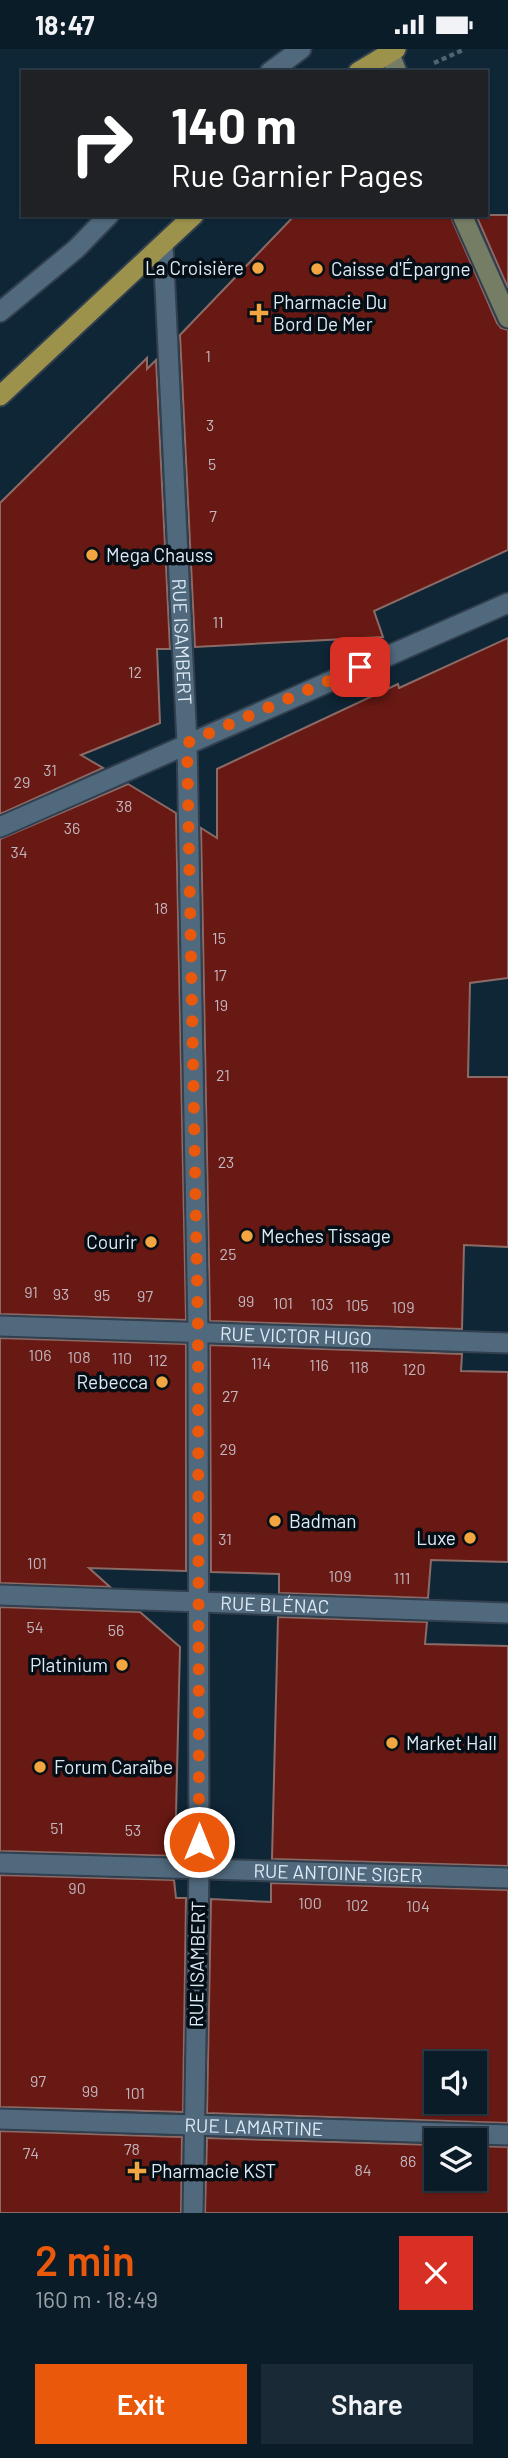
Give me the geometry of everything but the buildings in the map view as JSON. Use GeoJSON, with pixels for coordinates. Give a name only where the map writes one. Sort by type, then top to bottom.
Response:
{"type":"FeatureCollection","features":[{"type":"Feature","properties":{"kind":"main road"},"geometry":{"type":"LineString","coordinates":[[361,70],[391,50],[396,70]]}},
{"type":"Feature","properties":{"kind":"main road"},"geometry":{"type":"LineString","coordinates":[[0,396],[192,217]]}},
{"type":"Feature","properties":{"kind":"main road"},"geometry":{"type":"LineString","coordinates":[[463,217],[508,319]]}},
{"type":"Feature","properties":{"kind":"street"},"geometry":{"type":"LineString","coordinates":[[273,70],[301,49]]}},
{"type":"Feature","properties":{"kind":"street"},"geometry":{"type":"LineString","coordinates":[[0,312],[76,249],[108,217]]}},
{"type":"Feature","properties":{"kind":"street","name":"RUE ISAMBERT"},"geometry":{"type":"LineString","coordinates":[[163,245],[187,743],[198,1332],[199,1869],[193,2213]]}},
{"type":"Feature","properties":{"kind":"street"},"geometry":{"type":"LineString","coordinates":[[0,827],[508,603]]}},
{"type":"Feature","properties":{"kind":"street","name":"RUE VICTOR HUGO"},"geometry":{"type":"LineString","coordinates":[[0,1326],[508,1343]]}},
{"type":"Feature","properties":{"kind":"street","name":"RUE BLÉNAC"},"geometry":{"type":"LineString","coordinates":[[0,1595],[508,1613]]}},
{"type":"Feature","properties":{"kind":"street","name":"RUE ANTOINE SIGER"},"geometry":{"type":"LineString","coordinates":[[0,1863],[508,1878]]}},
{"type":"Feature","properties":{"kind":"street","name":"RUE LAMARTINE"},"geometry":{"type":"LineString","coordinates":[[0,2119],[508,2135]]}},
{"type":"Feature","properties":{"kind":"path"},"geometry":{"type":"LineString","coordinates":[[426,67],[465,49]]}},
{"type":"Feature","properties":{"kind":"place","name":"La Croisière"},"geometry":{"type":"Point","coordinates":[258,268]}},
{"type":"Feature","properties":{"kind":"place","name":"Caisse d'Épargne"},"geometry":{"type":"Point","coordinates":[317,269]}},
{"type":"Feature","properties":{"kind":"place","name":"Pharmacie Du Bord De Mer"},"geometry":{"type":"Point","coordinates":[259,313]}},
{"type":"Feature","properties":{"kind":"place","name":"Mega Chauss"},"geometry":{"type":"Point","coordinates":[92,555]}},
{"type":"Feature","properties":{"kind":"place","name":"Meches Tissage"},"geometry":{"type":"Point","coordinates":[247,1236]}},
{"type":"Feature","properties":{"kind":"place","name":"Courir"},"geometry":{"type":"Point","coordinates":[151,1242]}},
{"type":"Feature","properties":{"kind":"place","name":"Rebecca"},"geometry":{"type":"Point","coordinates":[162,1382]}},
{"type":"Feature","properties":{"kind":"place","name":"Badman"},"geometry":{"type":"Point","coordinates":[275,1521]}},
{"type":"Feature","properties":{"kind":"place","name":"Luxe"},"geometry":{"type":"Point","coordinates":[470,1538]}},
{"type":"Feature","properties":{"kind":"place","name":"Platinium"},"geometry":{"type":"Point","coordinates":[122,1665]}},
{"type":"Feature","properties":{"kind":"place","name":"Market Hall"},"geometry":{"type":"Point","coordinates":[392,1743]}},
{"type":"Feature","properties":{"kind":"place","name":"Forum Caraïbe"},"geometry":{"type":"Point","coordinates":[40,1767]}},
{"type":"Feature","properties":{"kind":"place","name":"Pharmacie KST"},"geometry":{"type":"Point","coordinates":[137,2171]}},
{"type":"Feature","properties":{"kind":"route"},"geometry":{"type":"LineString","coordinates":[[199,1842],[198,1332],[187,743],[360,667]]}}]}
